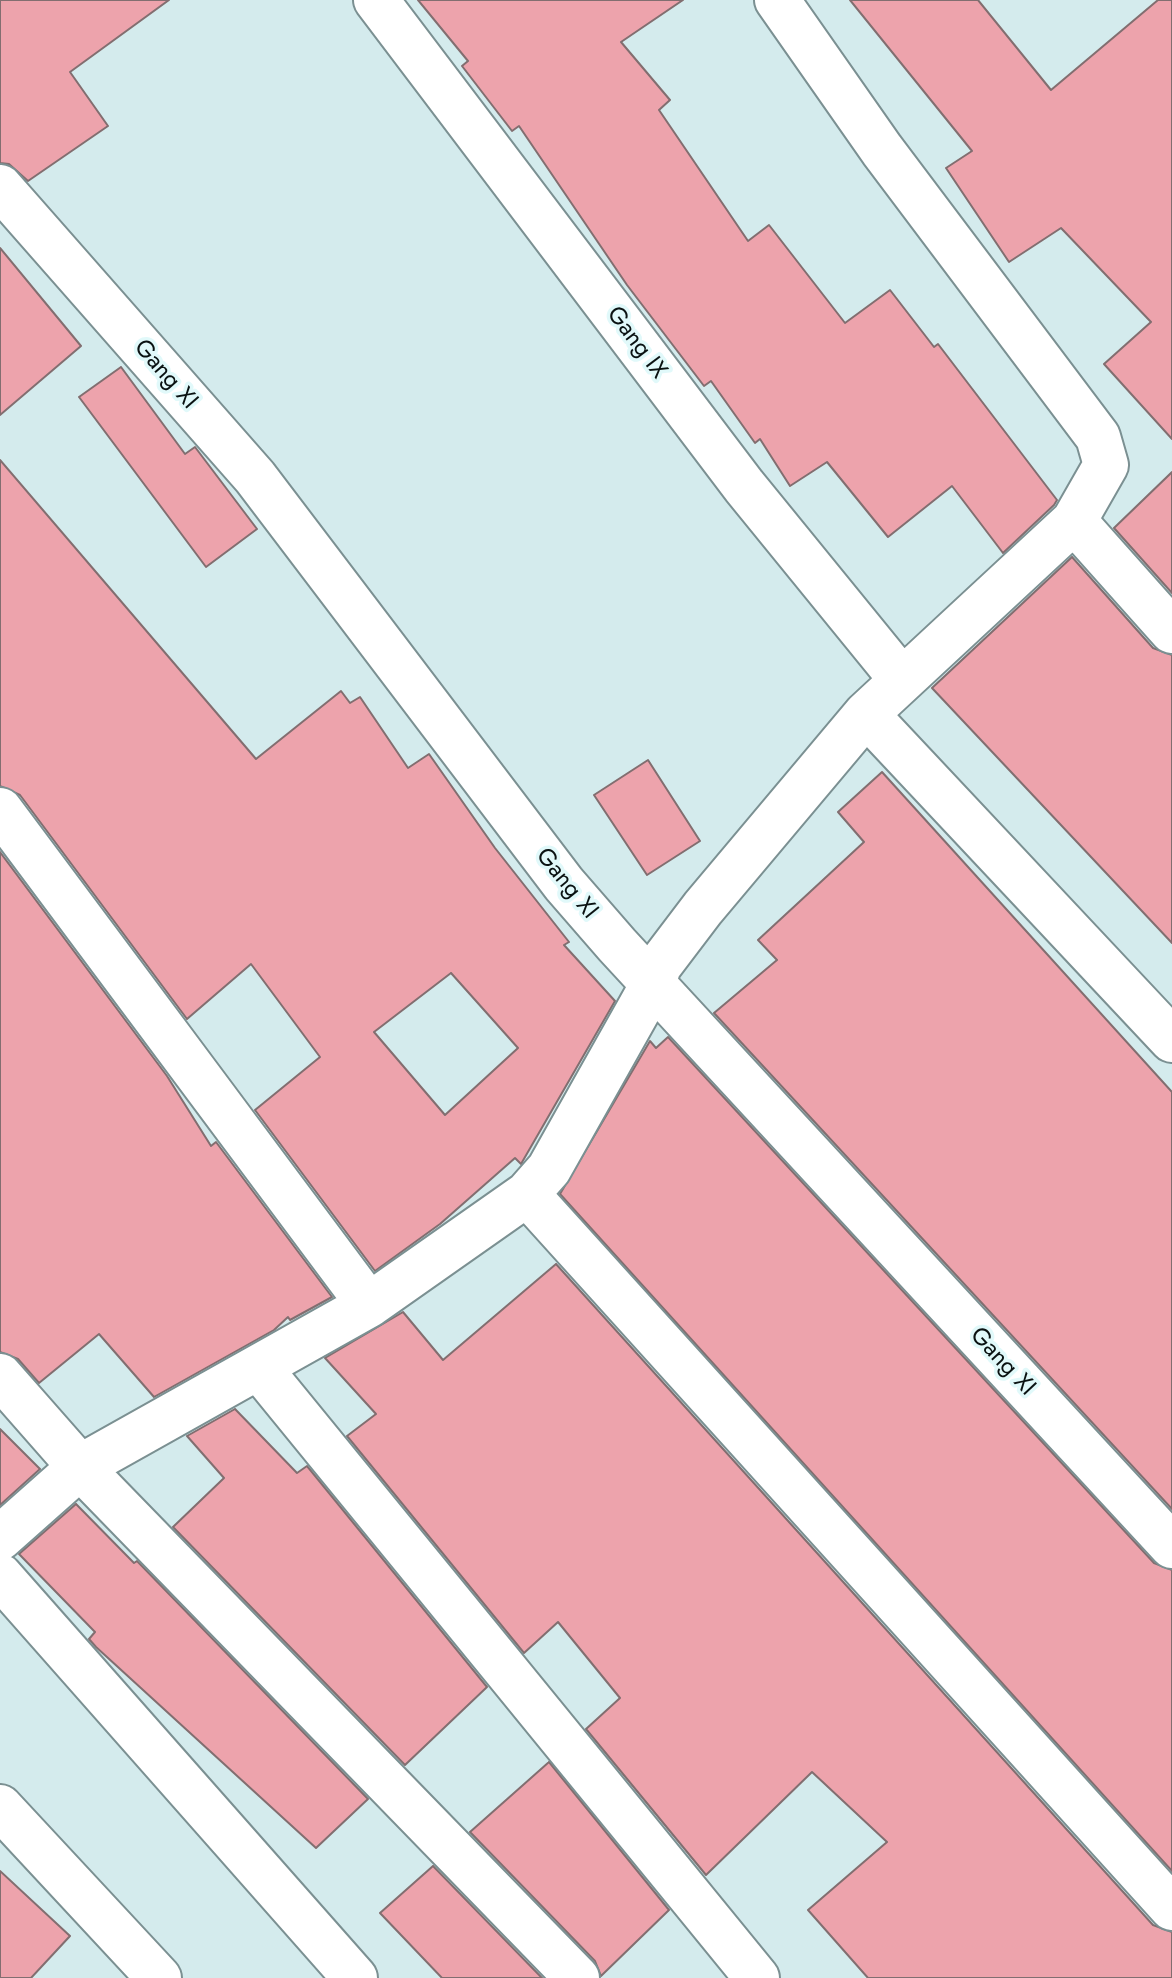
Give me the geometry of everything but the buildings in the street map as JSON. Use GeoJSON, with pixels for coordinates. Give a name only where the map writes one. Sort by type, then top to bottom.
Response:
{"type":"FeatureCollection","features":[{"type":"Feature","properties":{"kind":"street","name":"Gang IX"},"geometry":{"type":"LineString","coordinates":[[376,0],[744,486],[902,680]]}},
{"type":"Feature","properties":{"kind":"street"},"geometry":{"type":"LineString","coordinates":[[0,1538],[80,1467],[260,1369],[369,1305],[527,1194],[549,1169],[653,984],[659,966],[693,920],[866,714],[1074,521],[1106,465],[1098,437],[882,150],[777,0]]}},
{"type":"Feature","properties":{"kind":"street","name":"Gang XI"},"geometry":{"type":"LineString","coordinates":[[0,187],[255,477],[564,884],[1172,1546]]}},
{"type":"Feature","properties":{"kind":"street"},"geometry":{"type":"LineString","coordinates":[[1074,521],[1172,631]]}},
{"type":"Feature","properties":{"kind":"street"},"geometry":{"type":"LineString","coordinates":[[866,714],[1172,1040]]}},
{"type":"Feature","properties":{"kind":"street"},"geometry":{"type":"LineString","coordinates":[[0,810],[369,1305]]}},
{"type":"Feature","properties":{"kind":"street"},"geometry":{"type":"LineString","coordinates":[[527,1194],[1172,1908]]}},
{"type":"Feature","properties":{"kind":"street"},"geometry":{"type":"LineString","coordinates":[[260,1369],[757,1978]]}},
{"type":"Feature","properties":{"kind":"street"},"geometry":{"type":"LineString","coordinates":[[0,1376],[80,1467],[577,1978]]}},
{"type":"Feature","properties":{"kind":"street"},"geometry":{"type":"LineString","coordinates":[[0,1576],[355,1978]]}},
{"type":"Feature","properties":{"kind":"street"},"geometry":{"type":"LineString","coordinates":[[0,1807],[159,1978]]}}]}
